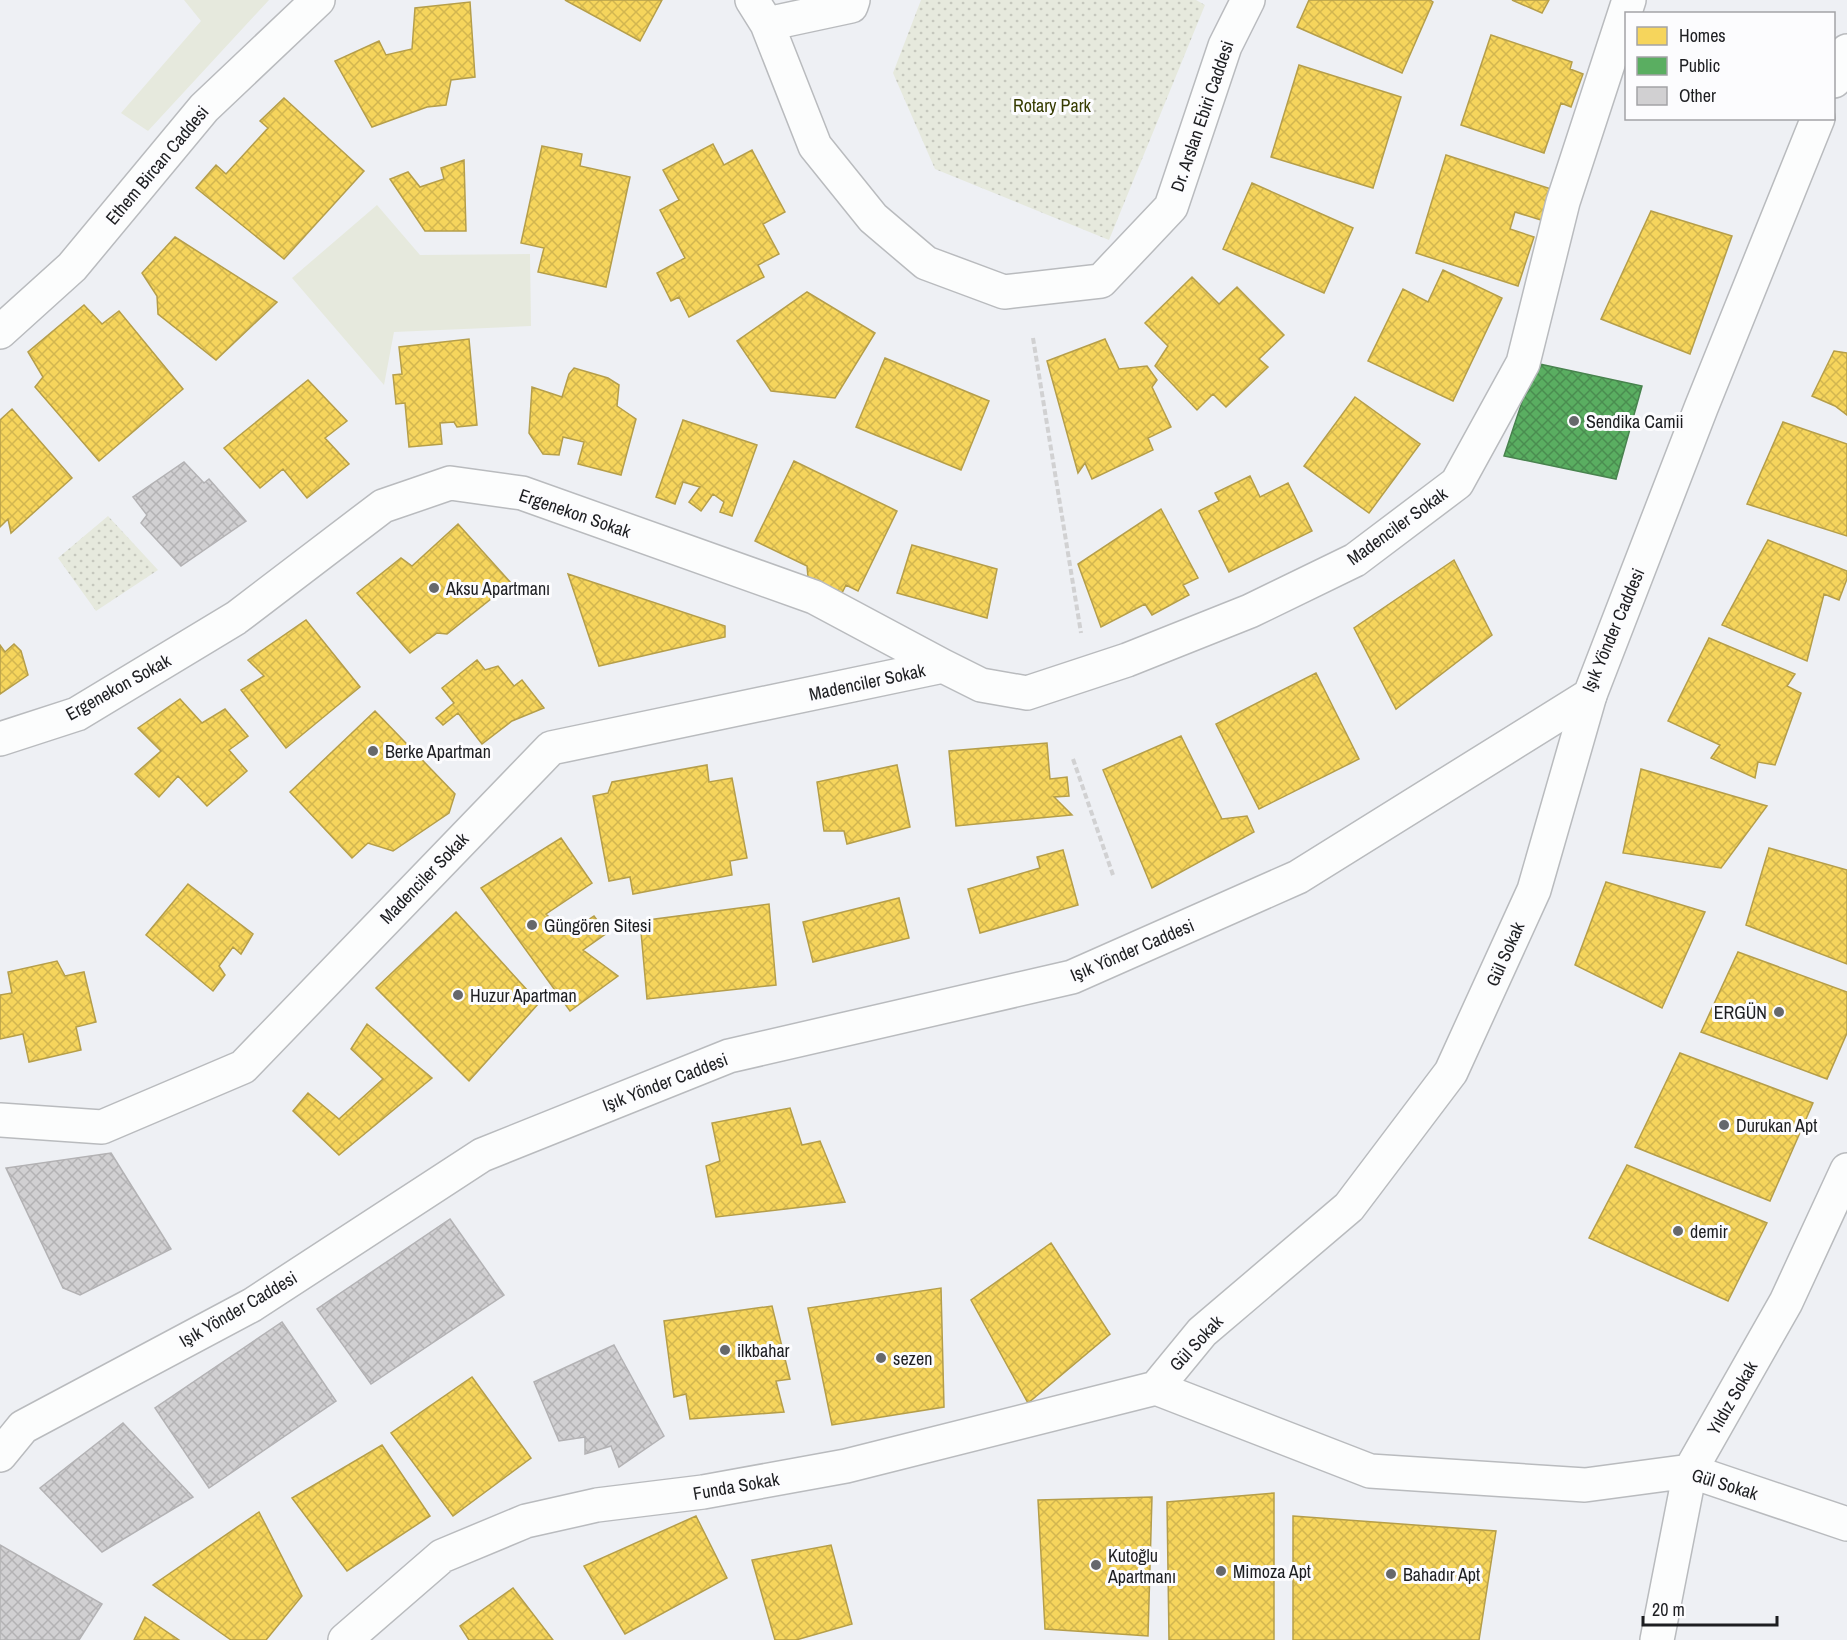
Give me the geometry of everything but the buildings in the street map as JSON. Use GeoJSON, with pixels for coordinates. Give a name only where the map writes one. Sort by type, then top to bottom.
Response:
{"type":"FeatureCollection","features":[{"type":"Feature","properties":{"kind":"street","name":"Ethem Bircan Caddesi"},"geometry":{"type":"LineString","coordinates":[[0,333],[72,267],[204,108],[318,0]]}},
{"type":"Feature","properties":{"kind":"street"},"geometry":{"type":"LineString","coordinates":[[759,12],[851,6],[853,0]]}},
{"type":"Feature","properties":{"kind":"street","name":"Dr. Arslan Ebiri Caddesi"},"geometry":{"type":"LineString","coordinates":[[759,12],[815,146],[873,218],[926,263],[1004,292],[1101,281],[1171,207],[1225,46],[1248,0]]}},
{"type":"Feature","properties":{"kind":"street","name":"Madenciler Sokak"},"geometry":{"type":"LineString","coordinates":[[0,1120],[102,1127],[243,1067],[551,748],[943,666],[981,685],[1027,693],[1127,660],[1250,611],[1354,560],[1458,483],[1523,363],[1563,202],[1625,12]]}},
{"type":"Feature","properties":{"kind":"street"},"geometry":{"type":"LineString","coordinates":[[1835,77],[1847,51]]}},
{"type":"Feature","properties":{"kind":"street","name":"Işık Yönder Caddesi"},"geometry":{"type":"LineString","coordinates":[[0,1455],[23,1427],[252,1305],[482,1155],[729,1056],[1072,977],[1298,877],[1590,695],[1701,408],[1817,120]]}},
{"type":"Feature","properties":{"kind":"street","name":"Ergenekon Sokak"},"geometry":{"type":"LineString","coordinates":[[0,740],[77,714],[236,618],[383,506],[450,483],[522,493],[814,597],[943,666]]}},
{"type":"Feature","properties":{"kind":"street","name":"Gül Sokak"},"geometry":{"type":"LineString","coordinates":[[1590,695],[1534,890],[1451,1072],[1349,1207],[1202,1332],[1156,1388],[1370,1471],[1585,1485],[1690,1471],[1847,1524]]}},
{"type":"Feature","properties":{"kind":"street","name":"Yıldız Sokak"},"geometry":{"type":"LineString","coordinates":[[1657,1640],[1690,1471],[1786,1302],[1847,1170]]}},
{"type":"Feature","properties":{"kind":"street","name":"Funda Sokak"},"geometry":{"type":"LineString","coordinates":[[345,1640],[442,1556],[526,1521],[597,1505],[703,1492],[846,1466],[1156,1388]]}},
{"type":"Feature","properties":{"kind":"path"},"geometry":{"type":"LineString","coordinates":[[1033,338],[1081,633]]}},
{"type":"Feature","properties":{"kind":"path"},"geometry":{"type":"LineString","coordinates":[[1073,759],[1113,875]]}},
{"type":"Feature","properties":{"kind":"green space"},"geometry":{"type":"Polygon","coordinates":[[[184,0],[269,0],[148,131],[121,113],[201,21],[184,0]]]}},
{"type":"Feature","properties":{"kind":"green space","name":"Rotary Park"},"geometry":{"type":"Polygon","coordinates":[[[921,0],[1196,0],[1205,5],[1109,240],[935,169],[893,73],[921,0]]]}},
{"type":"Feature","properties":{"kind":"green space"},"geometry":{"type":"Polygon","coordinates":[[[377,205],[420,255],[530,254],[531,326],[394,332],[384,385],[292,278],[377,205]]]}},
{"type":"Feature","properties":{"kind":"green space"},"geometry":{"type":"Polygon","coordinates":[[[108,516],[158,570],[96,611],[58,558],[108,516]]]}},
{"type":"Feature","properties":{"kind":"place","name":"Sendika Camii"},"geometry":{"type":"Point","coordinates":[1574,421]}},
{"type":"Feature","properties":{"kind":"place","name":"Aksu Apartmanı"},"geometry":{"type":"Point","coordinates":[434,588]}},
{"type":"Feature","properties":{"kind":"place","name":"Berke Apartman"},"geometry":{"type":"Point","coordinates":[373,751]}},
{"type":"Feature","properties":{"kind":"place","name":"Güngören Sitesi"},"geometry":{"type":"Point","coordinates":[532,925]}},
{"type":"Feature","properties":{"kind":"place","name":"Huzur Apartman"},"geometry":{"type":"Point","coordinates":[458,995]}},
{"type":"Feature","properties":{"kind":"place","name":"ERGÜN"},"geometry":{"type":"Point","coordinates":[1779,1012]}},
{"type":"Feature","properties":{"kind":"place","name":"Durukan Apt"},"geometry":{"type":"Point","coordinates":[1724,1125]}},
{"type":"Feature","properties":{"kind":"place","name":"demir"},"geometry":{"type":"Point","coordinates":[1678,1231]}},
{"type":"Feature","properties":{"kind":"place","name":"ilkbahar"},"geometry":{"type":"Point","coordinates":[725,1350]}},
{"type":"Feature","properties":{"kind":"place","name":"sezen"},"geometry":{"type":"Point","coordinates":[881,1358]}},
{"type":"Feature","properties":{"kind":"place","name":"Kutoğlu Apartmanı"},"geometry":{"type":"Point","coordinates":[1096,1565]}},
{"type":"Feature","properties":{"kind":"place","name":"Mimoza Apt"},"geometry":{"type":"Point","coordinates":[1221,1571]}},
{"type":"Feature","properties":{"kind":"place","name":"Bahadır Apt"},"geometry":{"type":"Point","coordinates":[1391,1574]}}]}
